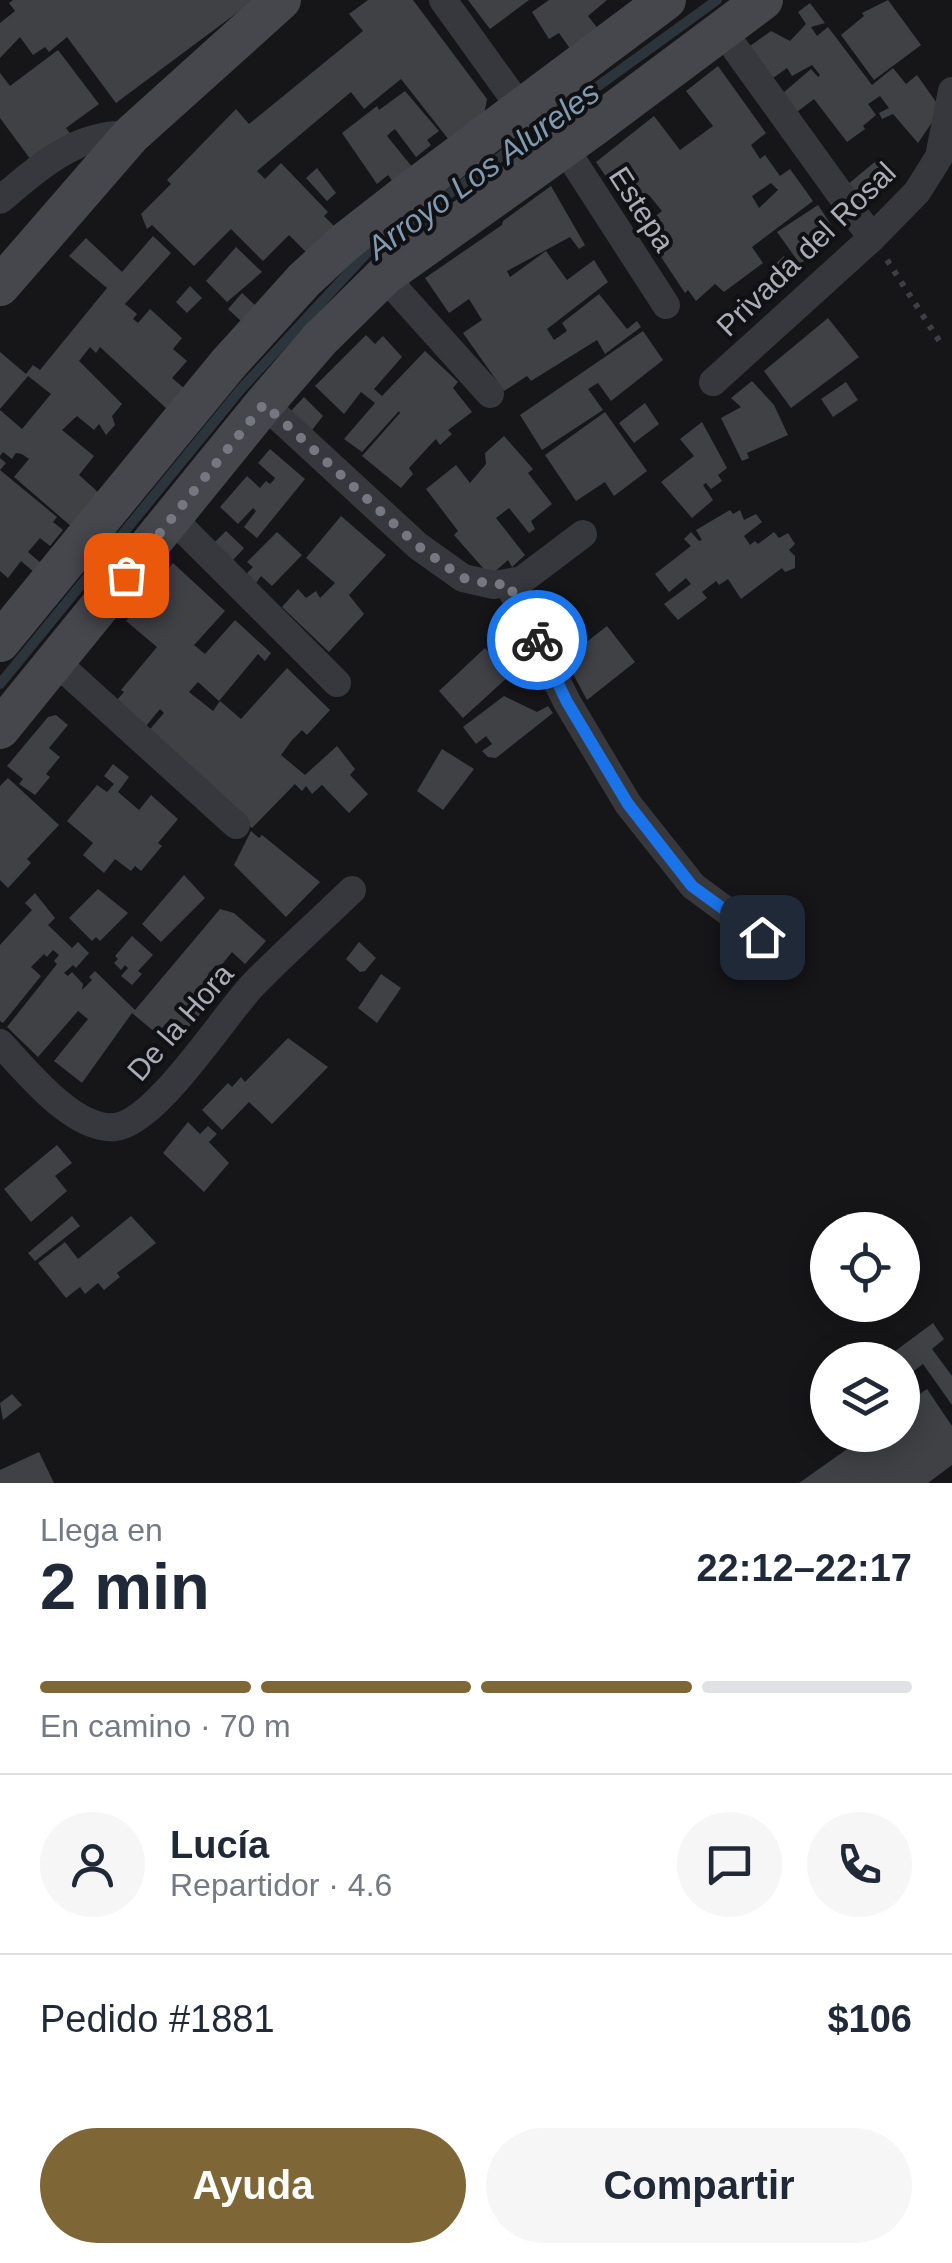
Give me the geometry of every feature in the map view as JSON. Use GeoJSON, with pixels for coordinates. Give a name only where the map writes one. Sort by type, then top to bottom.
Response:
{"type":"FeatureCollection","features":[{"type":"Feature","properties":{"kind":"main road"},"geometry":{"type":"LineString","coordinates":[[0,286],[131,135],[281,0]]}},
{"type":"Feature","properties":{"kind":"main road"},"geometry":{"type":"LineString","coordinates":[[0,642],[228,364],[304,280],[344,242],[666,0]]}},
{"type":"Feature","properties":{"kind":"main road"},"geometry":{"type":"LineString","coordinates":[[0,730],[264,404],[320,339],[384,276],[763,0]]}},
{"type":"Feature","properties":{"kind":"street"},"geometry":{"type":"LineString","coordinates":[[443,0],[520,107]]}},
{"type":"Feature","properties":{"kind":"street"},"geometry":{"type":"LineString","coordinates":[[722,30],[872,238]]}},
{"type":"Feature","properties":{"kind":"street"},"geometry":{"type":"LineString","coordinates":[[946,158],[952,92]]}},
{"type":"Feature","properties":{"kind":"street"},"geometry":{"type":"LineString","coordinates":[[0,200],[75,144],[106,134],[131,135]]}},
{"type":"Feature","properties":{"kind":"street","name":"Estepa"},"geometry":{"type":"LineString","coordinates":[[564,147],[666,305]]}},
{"type":"Feature","properties":{"kind":"street","name":"Privada del Rosal"},"geometry":{"type":"LineString","coordinates":[[713,382],[872,238],[946,158]]}},
{"type":"Feature","properties":{"kind":"street"},"geometry":{"type":"LineString","coordinates":[[384,276],[490,394]]}},
{"type":"Feature","properties":{"kind":"street"},"geometry":{"type":"LineString","coordinates":[[264,404],[418,546],[463,578],[494,585],[522,580],[582,534]]}},
{"type":"Feature","properties":{"kind":"street"},"geometry":{"type":"LineString","coordinates":[[172,518],[337,683]]}},
{"type":"Feature","properties":{"kind":"street"},"geometry":{"type":"LineString","coordinates":[[508,583],[567,702],[628,804],[692,886],[762,937]]}},
{"type":"Feature","properties":{"kind":"street"},"geometry":{"type":"LineString","coordinates":[[55,660],[236,825]]}},
{"type":"Feature","properties":{"kind":"street","name":"De la Hora"},"geometry":{"type":"LineString","coordinates":[[0,1043],[64,1109],[95,1124],[115,1127],[133,1121],[156,1103],[250,988],[352,890]]}},
{"type":"Feature","properties":{"kind":"path"},"geometry":{"type":"LineString","coordinates":[[872,238],[940,342]]}},
{"type":"Feature","properties":{"kind":"building"},"geometry":{"type":"Polygon","coordinates":[[[254,0],[116,103],[67,37],[49,52],[45,47],[33,55],[20,37],[0,58],[0,23],[15,11],[9,3],[254,0]]]}},
{"type":"Feature","properties":{"kind":"building"},"geometry":{"type":"Polygon","coordinates":[[[368,0],[413,0],[487,99],[484,115],[449,140],[401,79],[364,109],[351,92],[257,171],[265,179],[281,163],[328,212],[324,216],[337,229],[308,254],[289,235],[263,261],[231,229],[194,266],[152,225],[147,229],[141,214],[171,184],[167,180],[236,109],[249,124],[363,31],[349,14],[368,0]]]}},
{"type":"Feature","properties":{"kind":"building"},"geometry":{"type":"Polygon","coordinates":[[[468,0],[529,0],[490,29],[468,0]]]}},
{"type":"Feature","properties":{"kind":"building"},"geometry":{"type":"Polygon","coordinates":[[[549,0],[607,0],[588,16],[599,30],[571,50],[559,33],[549,39],[532,12],[549,0]]]}},
{"type":"Feature","properties":{"kind":"building"},"geometry":{"type":"Polygon","coordinates":[[[888,0],[921,45],[874,80],[841,35],[864,16],[862,13],[888,0]]]}},
{"type":"Feature","properties":{"kind":"building"},"geometry":{"type":"Polygon","coordinates":[[[810,3],[825,23],[811,27],[817,36],[828,27],[872,85],[893,68],[906,84],[917,75],[941,109],[918,143],[893,114],[882,119],[879,113],[889,108],[880,96],[868,104],[876,115],[847,142],[814,99],[797,112],[783,93],[811,69],[820,75],[812,65],[792,76],[787,68],[773,78],[750,46],[771,31],[790,41],[806,24],[798,12],[810,3]]]}},
{"type":"Feature","properties":{"kind":"building"},"geometry":{"type":"Polygon","coordinates":[[[58,50],[99,104],[66,128],[72,136],[34,164],[0,118],[0,73],[10,86],[58,50]]]}},
{"type":"Feature","properties":{"kind":"building"},"geometry":{"type":"Polygon","coordinates":[[[718,66],[766,133],[751,145],[760,159],[765,155],[780,176],[790,169],[813,201],[752,247],[763,263],[724,292],[715,284],[696,301],[688,290],[685,293],[641,227],[662,211],[649,195],[641,201],[630,185],[618,194],[596,162],[654,116],[680,150],[713,126],[686,91],[718,66]],[[771,183],[752,196],[759,208],[778,190],[771,183]]]}},
{"type":"Feature","properties":{"kind":"building"},"geometry":{"type":"Polygon","coordinates":[[[405,91],[439,131],[427,140],[431,145],[416,157],[395,129],[391,132],[387,136],[413,168],[394,183],[388,175],[377,184],[342,133],[377,106],[379,110],[405,91]]]}},
{"type":"Feature","properties":{"kind":"building"},"geometry":{"type":"Polygon","coordinates":[[[882,156],[894,168],[894,183],[865,208],[847,185],[882,156]]]}},
{"type":"Feature","properties":{"kind":"building"},"geometry":{"type":"Polygon","coordinates":[[[317,168],[336,193],[327,201],[306,178],[317,168]]]}},
{"type":"Feature","properties":{"kind":"building"},"geometry":{"type":"Polygon","coordinates":[[[551,186],[585,245],[579,249],[570,237],[507,271],[510,277],[546,251],[567,280],[594,260],[608,282],[547,329],[554,340],[567,331],[562,323],[599,294],[627,329],[637,321],[641,327],[605,354],[597,340],[531,381],[527,376],[504,391],[463,333],[482,320],[469,299],[449,313],[425,278],[551,186]]]}},
{"type":"Feature","properties":{"kind":"building"},"geometry":{"type":"Polygon","coordinates":[[[818,205],[839,237],[800,264],[777,232],[818,205]]]}},
{"type":"Feature","properties":{"kind":"building"},"geometry":{"type":"Polygon","coordinates":[[[153,236],[171,253],[125,304],[137,314],[133,319],[138,323],[150,309],[182,338],[173,349],[187,361],[172,378],[185,389],[168,410],[100,347],[96,353],[90,347],[79,361],[122,404],[112,416],[115,425],[106,435],[99,424],[94,430],[77,416],[62,430],[94,456],[79,475],[99,493],[72,527],[14,477],[29,459],[16,453],[12,459],[3,452],[0,456],[0,410],[22,429],[51,394],[28,376],[0,409],[0,352],[26,374],[33,365],[40,370],[107,288],[69,256],[86,238],[122,272],[153,236]]]}},
{"type":"Feature","properties":{"kind":"building"},"geometry":{"type":"Polygon","coordinates":[[[236,247],[262,272],[227,302],[206,281],[236,247]]]}},
{"type":"Feature","properties":{"kind":"building"},"geometry":{"type":"Polygon","coordinates":[[[784,256],[796,270],[778,282],[769,270],[784,256]]]}},
{"type":"Feature","properties":{"kind":"building"},"geometry":{"type":"Polygon","coordinates":[[[190,286],[202,298],[187,313],[176,302],[190,286]]]}},
{"type":"Feature","properties":{"kind":"building"},"geometry":{"type":"Polygon","coordinates":[[[242,293],[257,307],[242,322],[228,309],[242,293]]]}},
{"type":"Feature","properties":{"kind":"building"},"geometry":{"type":"Polygon","coordinates":[[[828,318],[859,357],[791,408],[764,371],[828,318]]]}},
{"type":"Feature","properties":{"kind":"building"},"geometry":{"type":"Polygon","coordinates":[[[643,331],[663,360],[611,401],[598,383],[588,389],[603,410],[542,450],[520,415],[643,331]]]}},
{"type":"Feature","properties":{"kind":"building"},"geometry":{"type":"Polygon","coordinates":[[[366,335],[375,344],[383,336],[402,357],[374,389],[382,396],[425,351],[458,382],[453,388],[472,412],[448,430],[452,434],[440,445],[436,439],[432,443],[409,468],[413,474],[401,488],[362,456],[399,411],[362,452],[344,439],[375,403],[361,392],[344,414],[315,386],[366,335]]]}},
{"type":"Feature","properties":{"kind":"building"},"geometry":{"type":"Polygon","coordinates":[[[752,381],[774,405],[788,435],[747,453],[749,458],[742,461],[721,418],[741,407],[731,398],[752,381]]]}},
{"type":"Feature","properties":{"kind":"building"},"geometry":{"type":"Polygon","coordinates":[[[846,382],[858,400],[833,417],[821,399],[846,382]]]}},
{"type":"Feature","properties":{"kind":"building"},"geometry":{"type":"Polygon","coordinates":[[[304,397],[323,416],[312,430],[291,411],[304,397]]]}},
{"type":"Feature","properties":{"kind":"building"},"geometry":{"type":"Polygon","coordinates":[[[645,403],[659,424],[634,443],[619,423],[645,403]]]}},
{"type":"Feature","properties":{"kind":"building"},"geometry":{"type":"Polygon","coordinates":[[[605,412],[647,471],[614,496],[605,482],[576,501],[545,455],[605,412]]]}},
{"type":"Feature","properties":{"kind":"building"},"geometry":{"type":"Polygon","coordinates":[[[702,422],[727,468],[718,475],[722,481],[711,489],[706,483],[703,485],[713,500],[692,518],[661,482],[694,456],[680,439],[702,422]]]}},
{"type":"Feature","properties":{"kind":"building"},"geometry":{"type":"Polygon","coordinates":[[[504,436],[533,469],[528,473],[552,504],[531,521],[535,529],[529,533],[509,508],[496,518],[525,555],[512,567],[508,560],[490,576],[454,535],[458,531],[426,489],[456,465],[470,483],[486,464],[485,453],[504,436]]]}},
{"type":"Feature","properties":{"kind":"building"},"geometry":{"type":"Polygon","coordinates":[[[270,449],[305,479],[257,538],[244,527],[256,511],[253,508],[238,524],[220,507],[247,476],[260,488],[266,481],[273,481],[275,478],[258,463],[270,449]]]}},
{"type":"Feature","properties":{"kind":"building"},"geometry":{"type":"Polygon","coordinates":[[[0,470],[57,517],[53,522],[63,530],[50,546],[40,538],[28,552],[42,564],[35,573],[21,561],[8,578],[0,571],[0,470]]]}},
{"type":"Feature","properties":{"kind":"building"},"geometry":{"type":"Polygon","coordinates":[[[730,510],[733,514],[740,510],[744,520],[756,514],[762,522],[744,536],[750,545],[774,532],[779,538],[788,533],[795,544],[789,550],[795,556],[795,568],[785,572],[782,568],[741,599],[728,579],[719,585],[716,581],[702,592],[707,598],[678,620],[664,604],[691,584],[686,578],[669,592],[655,574],[691,546],[684,539],[691,532],[702,540],[696,530],[730,510]]]}},
{"type":"Feature","properties":{"kind":"building"},"geometry":{"type":"Polygon","coordinates":[[[341,516],[386,555],[349,595],[364,614],[329,652],[282,607],[298,589],[306,598],[316,591],[320,598],[335,583],[306,558],[341,516]]]}},
{"type":"Feature","properties":{"kind":"building"},"geometry":{"type":"Polygon","coordinates":[[[226,531],[244,548],[233,560],[214,543],[226,531]]]}},
{"type":"Feature","properties":{"kind":"building"},"geometry":{"type":"Polygon","coordinates":[[[277,532],[302,555],[272,586],[261,576],[256,583],[247,573],[253,567],[247,562],[277,532]]]}},
{"type":"Feature","properties":{"kind":"building"},"geometry":{"type":"Polygon","coordinates":[[[173,563],[225,611],[194,645],[205,654],[235,620],[271,653],[265,661],[258,654],[219,701],[198,682],[189,692],[213,711],[220,701],[241,719],[287,668],[330,710],[307,735],[302,730],[281,755],[305,775],[337,746],[355,769],[350,775],[368,794],[349,813],[322,785],[312,794],[306,786],[302,791],[295,784],[252,828],[145,735],[164,713],[160,709],[141,732],[111,707],[157,647],[126,621],[173,563]]]}},
{"type":"Feature","properties":{"kind":"building"},"geometry":{"type":"Polygon","coordinates":[[[607,626],[635,662],[587,700],[565,659],[607,626]]]}},
{"type":"Feature","properties":{"kind":"building"},"geometry":{"type":"Polygon","coordinates":[[[485,648],[510,675],[463,718],[439,691],[485,648]]]}},
{"type":"Feature","properties":{"kind":"building"},"geometry":{"type":"Polygon","coordinates":[[[504,696],[537,712],[548,706],[553,713],[496,758],[488,757],[482,751],[492,744],[486,736],[476,744],[463,727],[504,696]]]}},
{"type":"Feature","properties":{"kind":"building"},"geometry":{"type":"Polygon","coordinates":[[[56,715],[68,725],[49,748],[60,757],[35,795],[19,784],[23,779],[7,766],[48,717],[56,715]]]}},
{"type":"Feature","properties":{"kind":"building"},"geometry":{"type":"Polygon","coordinates":[[[442,749],[474,769],[443,810],[417,791],[442,749]]]}},
{"type":"Feature","properties":{"kind":"building"},"geometry":{"type":"Polygon","coordinates":[[[113,764],[129,777],[118,792],[139,810],[151,795],[178,819],[141,871],[135,866],[131,871],[115,859],[104,873],[83,855],[93,843],[67,821],[97,785],[107,792],[114,784],[104,776],[113,764]]]}},
{"type":"Feature","properties":{"kind":"building"},"geometry":{"type":"Polygon","coordinates":[[[8,778],[59,825],[27,859],[31,863],[8,888],[0,880],[0,786],[8,778]]]}},
{"type":"Feature","properties":{"kind":"building"},"geometry":{"type":"Polygon","coordinates":[[[251,831],[259,838],[262,835],[320,882],[286,917],[234,865],[251,831]]]}},
{"type":"Feature","properties":{"kind":"building"},"geometry":{"type":"Polygon","coordinates":[[[184,875],[205,898],[161,942],[142,924],[184,875]]]}},
{"type":"Feature","properties":{"kind":"building"},"geometry":{"type":"Polygon","coordinates":[[[98,889],[128,913],[100,941],[96,937],[92,941],[69,918],[98,889]]]}},
{"type":"Feature","properties":{"kind":"building"},"geometry":{"type":"Polygon","coordinates":[[[35,893],[55,918],[48,925],[72,948],[78,942],[89,953],[76,968],[73,965],[64,973],[68,976],[72,972],[83,984],[82,990],[95,971],[135,1010],[220,909],[234,913],[266,941],[245,964],[232,952],[219,968],[216,965],[208,974],[222,990],[185,1031],[171,1018],[157,1034],[132,1013],[82,1083],[54,1061],[88,1019],[78,1011],[38,1057],[7,1027],[57,964],[54,961],[59,955],[53,950],[31,967],[41,976],[3,1023],[0,1021],[0,945],[32,910],[25,903],[35,893]]]}},
{"type":"Feature","properties":{"kind":"building"},"geometry":{"type":"Polygon","coordinates":[[[132,936],[153,955],[138,971],[142,974],[132,985],[121,976],[128,968],[125,965],[121,970],[114,963],[118,959],[115,956],[132,936]]]}},
{"type":"Feature","properties":{"kind":"building"},"geometry":{"type":"Polygon","coordinates":[[[359,942],[376,958],[360,972],[346,959],[359,942]]]}},
{"type":"Feature","properties":{"kind":"building"},"geometry":{"type":"Polygon","coordinates":[[[381,974],[401,988],[377,1023],[358,1008],[381,974]]]}},
{"type":"Feature","properties":{"kind":"building"},"geometry":{"type":"Polygon","coordinates":[[[288,1038],[328,1067],[272,1124],[249,1102],[222,1130],[202,1110],[228,1083],[232,1087],[241,1077],[245,1082],[288,1038]]]}},
{"type":"Feature","properties":{"kind":"building"},"geometry":{"type":"Polygon","coordinates":[[[188,1122],[200,1134],[208,1126],[217,1134],[209,1142],[229,1163],[204,1192],[163,1153],[188,1122]]]}},
{"type":"Feature","properties":{"kind":"building"},"geometry":{"type":"Polygon","coordinates":[[[57,1145],[72,1163],[55,1176],[67,1191],[31,1222],[4,1189],[57,1145]]]}},
{"type":"Feature","properties":{"kind":"building"},"geometry":{"type":"Polygon","coordinates":[[[72,1216],[80,1226],[35,1261],[28,1253],[72,1216]]]}},
{"type":"Feature","properties":{"kind":"building"},"geometry":{"type":"Polygon","coordinates":[[[131,1216],[156,1243],[117,1273],[120,1277],[104,1290],[98,1283],[85,1294],[80,1287],[66,1298],[38,1263],[65,1242],[78,1259],[131,1216]]]}},
{"type":"Feature","properties":{"kind":"building"},"geometry":{"type":"Polygon","coordinates":[[[933,1323],[944,1339],[932,1349],[952,1376],[952,1405],[923,1364],[920,1366],[920,1342],[907,1342],[933,1323]]]}},
{"type":"Feature","properties":{"kind":"building"},"geometry":{"type":"Polygon","coordinates":[[[927,1389],[952,1426],[952,1465],[928,1483],[799,1483],[843,1452],[920,1452],[920,1394],[927,1389]]]}},
{"type":"Feature","properties":{"kind":"building"},"geometry":{"type":"Polygon","coordinates":[[[12,1394],[22,1405],[3,1420],[0,1403],[12,1394]]]}},
{"type":"Feature","properties":{"kind":"building"},"geometry":{"type":"Polygon","coordinates":[[[39,1452],[54,1483],[0,1483],[0,1470],[39,1452]]]}},
{"type":"Feature","properties":{"kind":"waterway","name":"Arroyo Los Alureles"},"geometry":{"type":"LineString","coordinates":[[0,684],[241,389],[366,254],[717,0]]}},
{"type":"Feature","properties":{"kind":"way so far"},"geometry":{"type":"LineString","coordinates":[[126,575],[264,404],[418,546],[463,578],[494,585],[508,583],[537,640]]}},
{"type":"Feature","properties":{"kind":"route"},"geometry":{"type":"LineString","coordinates":[[537,640],[567,702],[628,804],[692,886],[762,937]]}}]}
